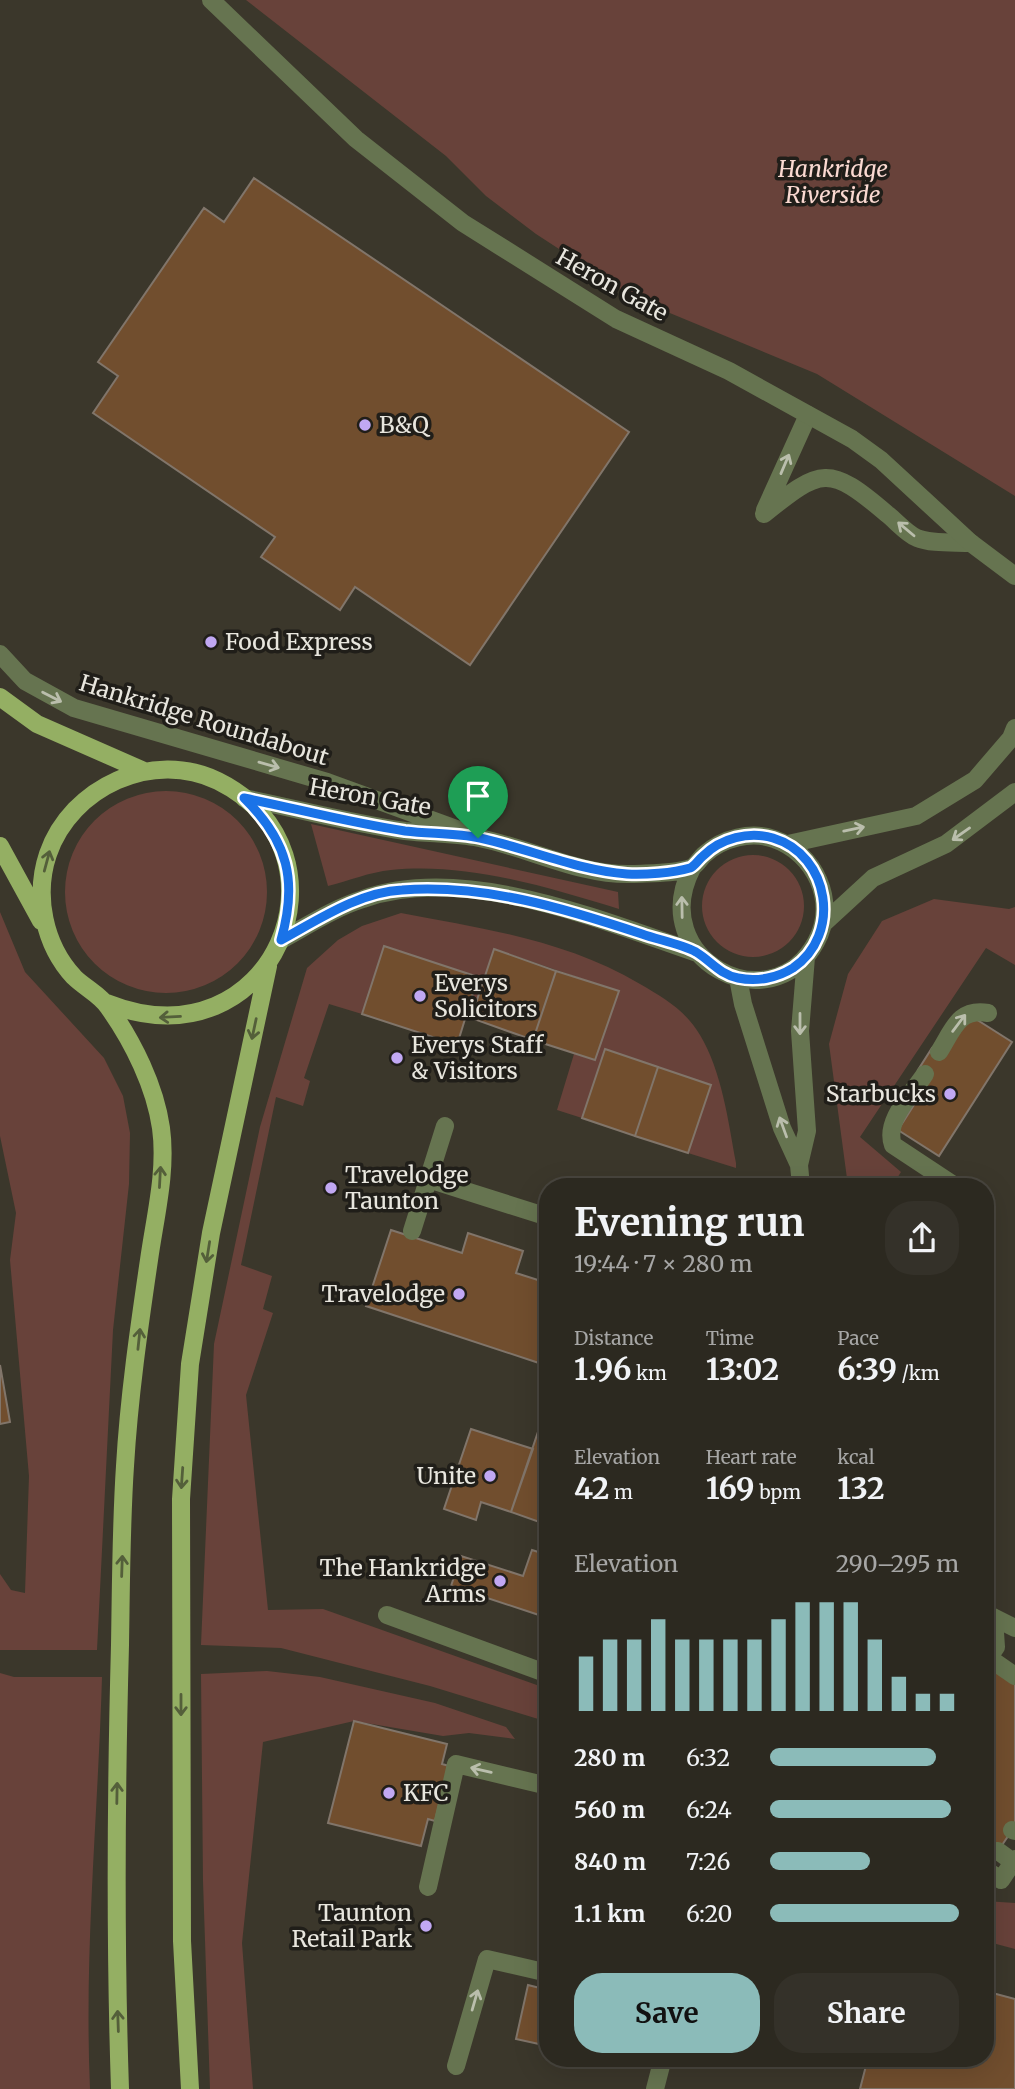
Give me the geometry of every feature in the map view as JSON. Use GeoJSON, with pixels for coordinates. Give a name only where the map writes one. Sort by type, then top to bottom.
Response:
{"type":"FeatureCollection","features":[{"type":"Feature","properties":{"kind":"main road"},"geometry":{"type":"LineString","coordinates":[[0,697],[37,724],[144,771]]}},
{"type":"Feature","properties":{"kind":"main road"},"geometry":{"type":"LineString","coordinates":[[48,934],[42,907],[42,881],[48,854],[59,830],[75,809],[95,792],[118,779],[144,771],[180,770],[214,779],[244,798],[263,816],[277,838],[286,863],[290,889],[288,914],[281,940],[268,963],[241,991],[208,1010],[183,1016],[156,1017],[107,1003]]}},
{"type":"Feature","properties":{"kind":"main road"},"geometry":{"type":"LineString","coordinates":[[0,846],[71,973],[107,1003],[147,1076],[161,1129],[160,1181],[125,1465],[114,1933],[120,2089]]}},
{"type":"Feature","properties":{"kind":"main road"},"geometry":{"type":"LineString","coordinates":[[190,2089],[182,1941],[181,1499],[190,1364],[211,1233],[268,963]]}},
{"type":"Feature","properties":{"kind":"street","name":"Heron Gate"},"geometry":{"type":"LineString","coordinates":[[211,0],[356,139],[463,223],[616,319],[729,371],[852,439],[881,460],[971,543],[1015,576]]}},
{"type":"Feature","properties":{"kind":"street"},"geometry":{"type":"LineString","coordinates":[[808,415],[764,514],[811,479],[830,478],[848,483],[916,538],[971,543]]}},
{"type":"Feature","properties":{"kind":"street","name":"Hankridge Roundabout"},"geometry":{"type":"LineString","coordinates":[[0,654],[25,681],[74,708],[327,782],[478,838]]}},
{"type":"Feature","properties":{"kind":"street"},"geometry":{"type":"LineString","coordinates":[[788,844],[916,816],[975,780],[1011,738],[1015,728]]}},
{"type":"Feature","properties":{"kind":"street"},"geometry":{"type":"LineString","coordinates":[[800,1178],[799,1165],[807,1131],[800,1031],[806,957],[823,924],[873,878],[946,844],[1015,792]]}},
{"type":"Feature","properties":{"kind":"street","name":"Heron Gate"},"geometry":{"type":"LineString","coordinates":[[244,798],[404,831],[478,838],[589,869],[630,874],[692,868]]}},
{"type":"Feature","properties":{"kind":"street"},"geometry":{"type":"LineString","coordinates":[[806,957],[775,976],[757,980],[738,978],[708,964],[688,940],[681,911],[685,881],[692,868],[719,844],[736,838],[771,838],[788,844],[806,859],[819,878],[825,901],[823,924]]}},
{"type":"Feature","properties":{"kind":"street"},"geometry":{"type":"LineString","coordinates":[[281,940],[362,899],[398,890],[446,888],[499,894],[575,913],[697,953]]}},
{"type":"Feature","properties":{"kind":"street"},"geometry":{"type":"LineString","coordinates":[[738,978],[743,1004],[782,1128],[799,1165]]}},
{"type":"Feature","properties":{"kind":"street"},"geometry":{"type":"LineString","coordinates":[[939,1052],[963,1015],[972,1010],[988,1013]]}},
{"type":"Feature","properties":{"kind":"street"},"geometry":{"type":"LineString","coordinates":[[925,1074],[891,1127],[890,1137],[893,1145],[943,1178]]}},
{"type":"Feature","properties":{"kind":"street"},"geometry":{"type":"LineString","coordinates":[[412,1231],[444,1126]]}},
{"type":"Feature","properties":{"kind":"street"},"geometry":{"type":"LineString","coordinates":[[428,1179],[539,1214]]}},
{"type":"Feature","properties":{"kind":"street"},"geometry":{"type":"LineString","coordinates":[[387,1615],[539,1671]]}},
{"type":"Feature","properties":{"kind":"street"},"geometry":{"type":"LineString","coordinates":[[994,1617],[1015,1628]]}},
{"type":"Feature","properties":{"kind":"street"},"geometry":{"type":"LineString","coordinates":[[994,1670],[1015,1675]]}},
{"type":"Feature","properties":{"kind":"street"},"geometry":{"type":"LineString","coordinates":[[428,1887],[456,1765],[539,1784]]}},
{"type":"Feature","properties":{"kind":"street"},"geometry":{"type":"LineString","coordinates":[[994,1875],[1001,1880],[1014,1861],[998,1852]]}},
{"type":"Feature","properties":{"kind":"street"},"geometry":{"type":"LineString","coordinates":[[456,2066],[487,1959],[539,1971]]}},
{"type":"Feature","properties":{"kind":"street"},"geometry":{"type":"LineString","coordinates":[[655,2089],[661,2067]]}},
{"type":"Feature","properties":{"kind":"green space","name":"Hankridge Riverside"},"geometry":{"type":"Polygon","coordinates":[[[246,0],[1015,0],[1015,496],[817,374],[636,299],[536,234],[486,196],[446,156],[246,0]]]}},
{"type":"Feature","properties":{"kind":"green space"},"geometry":{"type":"Polygon","coordinates":[[[166,791],[205,799],[222,808],[237,821],[250,836],[259,853],[267,892],[259,931],[250,948],[237,963],[222,976],[205,985],[166,993],[127,985],[110,976],[95,963],[82,948],[73,931],[65,892],[73,853],[82,836],[95,821],[110,808],[127,799],[166,791]]]}},
{"type":"Feature","properties":{"kind":"green space"},"geometry":{"type":"Polygon","coordinates":[[[311,824],[618,892],[619,909],[506,878],[449,870],[420,868],[383,871],[328,886],[311,824]]]}},
{"type":"Feature","properties":{"kind":"green space"},"geometry":{"type":"Polygon","coordinates":[[[753,855],[772,859],[789,870],[800,887],[804,906],[800,925],[789,942],[772,953],[753,957],[734,953],[717,942],[706,925],[702,906],[706,887],[717,870],[734,859],[753,855]]]}},
{"type":"Feature","properties":{"kind":"green space"},"geometry":{"type":"Polygon","coordinates":[[[934,899],[1009,909],[1015,907],[1015,965],[986,948],[860,1137],[901,1172],[897,1178],[847,1178],[829,1044],[848,974],[882,921],[934,899]]]}},
{"type":"Feature","properties":{"kind":"green space"},"geometry":{"type":"Polygon","coordinates":[[[0,912],[25,972],[104,1058],[123,1096],[130,1133],[129,1184],[113,1330],[97,1650],[0,1650],[0,1574],[11,1590],[25,1593],[29,1476],[10,1260],[16,1213],[0,1136],[0,912]]]}},
{"type":"Feature","properties":{"kind":"green space"},"geometry":{"type":"Polygon","coordinates":[[[401,913],[524,938],[554,946],[612,969],[666,1000],[688,1018],[708,1049],[723,1097],[736,1168],[688,1153],[711,1085],[606,1049],[582,1118],[557,1110],[574,1054],[595,1060],[618,991],[495,949],[471,1018],[466,1017],[478,977],[384,947],[362,1014],[329,1004],[304,1078],[310,1081],[303,1106],[276,1097],[241,1265],[272,1276],[263,1309],[273,1313],[246,1395],[268,1610],[323,1609],[539,1686],[539,1719],[430,1686],[281,1648],[201,1645],[214,1344],[260,1127],[307,968],[338,940],[362,926],[401,913]]]}},
{"type":"Feature","properties":{"kind":"green space"},"geometry":{"type":"Polygon","coordinates":[[[267,1671],[320,1677],[435,1703],[506,1727],[515,1739],[469,1733],[443,1736],[354,1721],[263,1742],[242,1943],[253,2089],[210,2089],[203,1881],[201,1674],[267,1671]]]}},
{"type":"Feature","properties":{"kind":"green space"},"geometry":{"type":"Polygon","coordinates":[[[0,1673],[14,1677],[102,1677],[90,1935],[90,2089],[0,2089],[0,1673]]]}},
{"type":"Feature","properties":{"kind":"green space"},"geometry":{"type":"Polygon","coordinates":[[[994,1902],[1015,1903],[1015,1949],[994,1943],[994,1902]]]}},
{"type":"Feature","properties":{"kind":"building","name":"B&Q"},"geometry":{"type":"Polygon","coordinates":[[[254,178],[629,432],[470,665],[355,587],[340,610],[261,557],[275,537],[93,413],[118,376],[98,362],[204,208],[224,222],[254,178]]]}},
{"type":"Feature","properties":{"kind":"building","name":"Everys Solicitors"},"geometry":{"type":"Polygon","coordinates":[[[384,946],[478,977],[457,1045],[362,1014],[384,946]]]}},
{"type":"Feature","properties":{"kind":"building"},"geometry":{"type":"Polygon","coordinates":[[[494,949],[556,971],[533,1040],[471,1018],[494,949]]]}},
{"type":"Feature","properties":{"kind":"building"},"geometry":{"type":"Polygon","coordinates":[[[556,971],[619,991],[595,1060],[533,1040],[556,971]]]}},
{"type":"Feature","properties":{"kind":"building","name":"Starbucks"},"geometry":{"type":"Polygon","coordinates":[[[971,1016],[1012,1042],[939,1156],[898,1130],[931,1078],[918,1070],[932,1048],[971,1016]]]}},
{"type":"Feature","properties":{"kind":"building"},"geometry":{"type":"Polygon","coordinates":[[[605,1049],[658,1067],[635,1136],[582,1118],[605,1049]]]}},
{"type":"Feature","properties":{"kind":"building"},"geometry":{"type":"Polygon","coordinates":[[[658,1067],[711,1085],[688,1153],[635,1136],[658,1067]]]}},
{"type":"Feature","properties":{"kind":"building","name":"Travelodge"},"geometry":{"type":"Polygon","coordinates":[[[391,1230],[462,1253],[468,1233],[523,1251],[516,1273],[539,1280],[539,1363],[366,1306],[391,1230]]]}},
{"type":"Feature","properties":{"kind":"building"},"geometry":{"type":"Polygon","coordinates":[[[0,1365],[10,1422],[0,1424],[0,1365]]]}},
{"type":"Feature","properties":{"kind":"building","name":"Unite"},"geometry":{"type":"Polygon","coordinates":[[[471,1429],[533,1449],[511,1512],[481,1502],[476,1520],[444,1509],[471,1429]]]}},
{"type":"Feature","properties":{"kind":"building"},"geometry":{"type":"Polygon","coordinates":[[[539,1429],[539,1522],[511,1512],[539,1429]]]}},
{"type":"Feature","properties":{"kind":"building","name":"The Hankridge Arms"},"geometry":{"type":"Polygon","coordinates":[[[532,1550],[539,1552],[539,1615],[451,1586],[461,1556],[523,1576],[532,1550]]]}},
{"type":"Feature","properties":{"kind":"building"},"geometry":{"type":"Polygon","coordinates":[[[994,1672],[1015,1684],[1015,1826],[994,1857],[994,1672]]]}},
{"type":"Feature","properties":{"kind":"building","name":"KFC"},"geometry":{"type":"Polygon","coordinates":[[[354,1721],[447,1744],[442,1764],[449,1766],[435,1821],[428,1819],[421,1846],[328,1823],[354,1721]]]}},
{"type":"Feature","properties":{"kind":"building"},"geometry":{"type":"Polygon","coordinates":[[[528,1985],[539,1988],[539,2044],[516,2039],[528,1985]]]}},
{"type":"Feature","properties":{"kind":"building"},"geometry":{"type":"Polygon","coordinates":[[[994,1993],[1015,1999],[1015,2089],[860,2089],[866,2067],[994,2067],[994,1993]]]}},
{"type":"Feature","properties":{"kind":"place","name":"B&Q"},"geometry":{"type":"Point","coordinates":[365,425]}},
{"type":"Feature","properties":{"kind":"place","name":"Food Express"},"geometry":{"type":"Point","coordinates":[211,642]}},
{"type":"Feature","properties":{"kind":"place","name":"Everys Solicitors"},"geometry":{"type":"Point","coordinates":[420,996]}},
{"type":"Feature","properties":{"kind":"place","name":"Everys Staff & Visitors"},"geometry":{"type":"Point","coordinates":[397,1058]}},
{"type":"Feature","properties":{"kind":"place","name":"Starbucks"},"geometry":{"type":"Point","coordinates":[950,1094]}},
{"type":"Feature","properties":{"kind":"place","name":"Travelodge Taunton"},"geometry":{"type":"Point","coordinates":[331,1188]}},
{"type":"Feature","properties":{"kind":"place","name":"Travelodge"},"geometry":{"type":"Point","coordinates":[459,1294]}},
{"type":"Feature","properties":{"kind":"place","name":"Unite"},"geometry":{"type":"Point","coordinates":[490,1476]}},
{"type":"Feature","properties":{"kind":"place","name":"The Hankridge Arms"},"geometry":{"type":"Point","coordinates":[500,1581]}},
{"type":"Feature","properties":{"kind":"place","name":"KFC"},"geometry":{"type":"Point","coordinates":[389,1793]}},
{"type":"Feature","properties":{"kind":"place","name":"Taunton Retail Park"},"geometry":{"type":"Point","coordinates":[426,1926]}},
{"type":"Feature","properties":{"kind":"route"},"geometry":{"type":"LineString","coordinates":[[244,798],[404,831],[478,838],[589,869],[630,874],[692,868],[704,854],[719,844],[753,835],[771,838],[788,844],[806,859],[819,878],[825,901],[823,924],[817,941],[806,957],[775,976],[757,980],[722,973],[697,953],[575,913],[499,894],[446,888],[398,890],[362,899],[281,940],[288,914],[290,889],[286,863],[277,838],[263,816],[244,798]]}}]}
